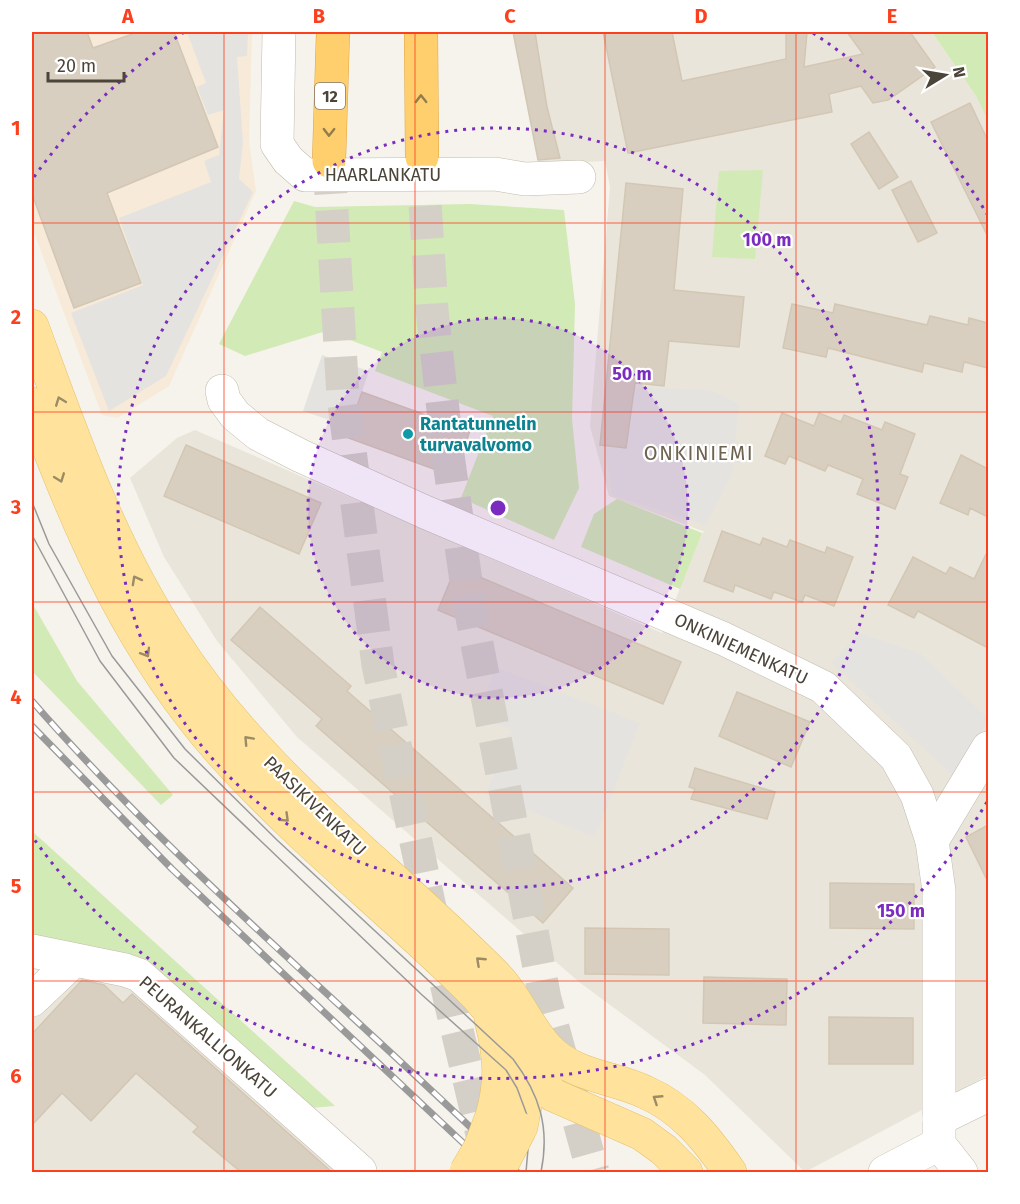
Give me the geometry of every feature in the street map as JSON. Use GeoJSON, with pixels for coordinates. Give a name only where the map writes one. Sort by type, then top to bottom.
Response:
{"type":"FeatureCollection","features":[{"type":"Feature","properties":{"kind":"highway"},"geometry":{"type":"LineString","coordinates":[[325,32],[331,80]]}},
{"type":"Feature","properties":{"kind":"highway","name":"12"},"geometry":{"type":"LineString","coordinates":[[329,161],[333,32]]}},
{"type":"Feature","properties":{"kind":"highway"},"geometry":{"type":"LineString","coordinates":[[421,32],[422,157]]}},
{"type":"Feature","properties":{"kind":"main road","name":"PAASIKIVENKATU"},"geometry":{"type":"LineString","coordinates":[[32,326],[111,530],[151,606],[198,679],[239,731],[282,776],[496,976],[503,1008]]}},
{"type":"Feature","properties":{"kind":"main road","name":"PAASIKIVENKATU"},"geometry":{"type":"LineString","coordinates":[[32,404],[99,570],[159,673],[203,731],[258,792],[463,982],[503,1008],[548,1050],[576,1070],[647,1092],[689,1119],[730,1173]]}},
{"type":"Feature","properties":{"kind":"main road"},"geometry":{"type":"LineString","coordinates":[[498,1173],[521,1128],[532,1070],[530,1048],[503,1008]]}},
{"type":"Feature","properties":{"kind":"main road"},"geometry":{"type":"LineString","coordinates":[[466,1173],[480,1148],[498,1095],[503,1008]]}},
{"type":"Feature","properties":{"kind":"main road"},"geometry":{"type":"LineString","coordinates":[[532,1070],[543,1084],[564,1101],[642,1134],[664,1150],[686,1173]]}},
{"type":"Feature","properties":{"kind":"main road"},"geometry":{"type":"LineString","coordinates":[[498,1095],[532,1070],[576,1070]]}},
{"type":"Feature","properties":{"kind":"main road"},"geometry":{"type":"LineString","coordinates":[[521,1128],[541,1108],[564,1101]]}},
{"type":"Feature","properties":{"kind":"street","name":"HAARLANKATU"},"geometry":{"type":"LineString","coordinates":[[279,32],[276,144],[288,160],[304,175],[495,174],[542,180],[579,177]]}},
{"type":"Feature","properties":{"kind":"street","name":"ONKINIEMENKATU"},"geometry":{"type":"LineString","coordinates":[[222,391],[224,400],[235,415],[258,434],[301,456],[425,512],[724,639],[824,687],[896,758],[917,795],[932,841],[939,891],[939,1131]]}},
{"type":"Feature","properties":{"kind":"street"},"geometry":{"type":"LineString","coordinates":[[932,841],[988,748]]}},
{"type":"Feature","properties":{"kind":"street","name":"PEURANKALLIONKATU"},"geometry":{"type":"LineString","coordinates":[[32,951],[125,970],[139,975],[360,1171]]}},
{"type":"Feature","properties":{"kind":"street"},"geometry":{"type":"LineString","coordinates":[[32,1000],[73,961]]}},
{"type":"Feature","properties":{"kind":"street"},"geometry":{"type":"LineString","coordinates":[[885,1173],[988,1095]]}},
{"type":"Feature","properties":{"kind":"street"},"geometry":{"type":"LineString","coordinates":[[939,1131],[961,1173]]}},
{"type":"Feature","properties":{"kind":"shaded area"},"geometry":{"type":"Polygon","coordinates":[[[32,32],[252,32],[249,141],[256,191],[169,386],[117,418],[102,415],[32,227],[32,32]]]}},
{"type":"Feature","properties":{"kind":"shaded area"},"geometry":{"type":"Polygon","coordinates":[[[187,32],[248,32],[247,56],[237,57],[243,143],[239,179],[253,192],[166,376],[109,411],[71,313],[143,285],[119,218],[211,182],[204,161],[219,155],[224,110],[208,115],[197,87],[206,83],[187,32]]]}},
{"type":"Feature","properties":{"kind":"shaded area"},"geometry":{"type":"Polygon","coordinates":[[[513,32],[932,32],[976,96],[988,121],[988,1075],[805,1172],[705,1075],[579,982],[297,737],[217,641],[164,557],[130,478],[177,438],[195,430],[662,633],[702,533],[705,532],[609,496],[590,426],[610,187],[605,161],[539,164],[513,32]]]}},
{"type":"Feature","properties":{"kind":"shaded area"},"geometry":{"type":"Polygon","coordinates":[[[322,355],[369,371],[350,427],[303,411],[322,355]]]}},
{"type":"Feature","properties":{"kind":"shaded area"},"geometry":{"type":"Polygon","coordinates":[[[631,387],[711,390],[739,404],[732,474],[706,525],[612,495],[605,448],[626,448],[631,387]]]}},
{"type":"Feature","properties":{"kind":"shaded area"},"geometry":{"type":"Polygon","coordinates":[[[859,633],[920,653],[988,719],[957,779],[832,663],[859,633]]]}},
{"type":"Feature","properties":{"kind":"shaded area"},"geometry":{"type":"Polygon","coordinates":[[[496,667],[640,723],[595,837],[486,794],[511,730],[477,716],[496,667]]]}},
{"type":"Feature","properties":{"kind":"shaded area"},"geometry":{"type":"Polygon","coordinates":[[[75,973],[140,983],[351,1172],[32,1172],[32,1018],[75,973]]]}},
{"type":"Feature","properties":{"kind":"green space"},"geometry":{"type":"Polygon","coordinates":[[[932,32],[988,32],[988,121],[976,96],[932,32]]]}},
{"type":"Feature","properties":{"kind":"green space"},"geometry":{"type":"Polygon","coordinates":[[[763,170],[755,259],[712,257],[719,171],[763,170]]]}},
{"type":"Feature","properties":{"kind":"green space"},"geometry":{"type":"Polygon","coordinates":[[[294,201],[315,207],[470,204],[564,210],[575,304],[572,419],[579,488],[554,540],[461,498],[493,416],[375,371],[382,352],[326,331],[245,356],[219,344],[294,201]]]}},
{"type":"Feature","properties":{"kind":"green space"},"geometry":{"type":"Polygon","coordinates":[[[617,499],[702,533],[680,589],[581,547],[594,514],[617,499]]]}},
{"type":"Feature","properties":{"kind":"green space"},"geometry":{"type":"Polygon","coordinates":[[[32,603],[77,681],[173,795],[161,805],[32,671],[32,603]]]}},
{"type":"Feature","properties":{"kind":"green space"},"geometry":{"type":"Polygon","coordinates":[[[32,831],[335,1106],[310,1108],[144,964],[32,935],[32,831]]]}},
{"type":"Feature","properties":{"kind":"building"},"geometry":{"type":"Polygon","coordinates":[[[32,32],[87,32],[93,48],[138,32],[174,32],[218,147],[107,193],[141,283],[74,308],[32,194],[32,32]]]}},
{"type":"Feature","properties":{"kind":"building"},"geometry":{"type":"Polygon","coordinates":[[[513,32],[535,32],[547,107],[560,158],[538,160],[513,32]]]}},
{"type":"Feature","properties":{"kind":"building"},"geometry":{"type":"Polygon","coordinates":[[[603,32],[672,32],[682,81],[786,59],[786,32],[807,32],[804,67],[863,54],[847,32],[910,32],[935,67],[888,100],[873,103],[861,86],[829,94],[832,112],[628,153],[603,32]]]}},
{"type":"Feature","properties":{"kind":"building"},"geometry":{"type":"Polygon","coordinates":[[[970,103],[988,141],[988,237],[931,122],[970,103]]]}},
{"type":"Feature","properties":{"kind":"building"},"geometry":{"type":"Polygon","coordinates":[[[869,132],[898,177],[879,189],[851,144],[869,132]]]}},
{"type":"Feature","properties":{"kind":"building"},"geometry":{"type":"Polygon","coordinates":[[[911,181],[937,233],[918,242],[892,190],[911,181]]]}},
{"type":"Feature","properties":{"kind":"building"},"geometry":{"type":"Polygon","coordinates":[[[626,183],[683,189],[674,290],[744,297],[739,347],[669,341],[664,386],[635,383],[626,448],[600,445],[626,183]]]}},
{"type":"Feature","properties":{"kind":"building"},"geometry":{"type":"Polygon","coordinates":[[[792,304],[833,313],[835,304],[927,325],[930,316],[968,325],[969,318],[988,323],[988,368],[964,362],[962,372],[924,363],[922,372],[828,348],[826,357],[783,348],[792,304]]]}},
{"type":"Feature","properties":{"kind":"building","name":"Rantatunnelin turvavalvomo"},"geometry":{"type":"Polygon","coordinates":[[[362,392],[470,431],[453,476],[346,437],[362,392]]]}},
{"type":"Feature","properties":{"kind":"building"},"geometry":{"type":"Polygon","coordinates":[[[782,413],[814,426],[819,413],[841,422],[844,415],[882,430],[885,422],[915,434],[900,474],[908,477],[895,509],[857,494],[863,479],[828,465],[825,471],[789,456],[785,464],[765,456],[782,413]]]}},
{"type":"Feature","properties":{"kind":"building"},"geometry":{"type":"Polygon","coordinates":[[[186,445],[321,503],[299,554],[164,496],[186,445]]]}},
{"type":"Feature","properties":{"kind":"building"},"geometry":{"type":"Polygon","coordinates":[[[961,455],[988,469],[988,517],[970,508],[968,515],[940,503],[961,455]]]}},
{"type":"Feature","properties":{"kind":"building"},"geometry":{"type":"Polygon","coordinates":[[[722,531],[760,545],[763,538],[787,547],[790,540],[825,553],[827,547],[853,557],[834,606],[805,595],[802,602],[774,592],[771,599],[735,585],[733,592],[704,581],[722,531]]]}},
{"type":"Feature","properties":{"kind":"building"},"geometry":{"type":"Polygon","coordinates":[[[988,550],[988,648],[918,611],[914,618],[888,605],[913,557],[946,574],[950,567],[974,579],[988,550]]]}},
{"type":"Feature","properties":{"kind":"building"},"geometry":{"type":"Polygon","coordinates":[[[456,567],[681,662],[663,704],[438,610],[456,567]]]}},
{"type":"Feature","properties":{"kind":"building"},"geometry":{"type":"Polygon","coordinates":[[[260,607],[351,686],[347,691],[573,888],[543,923],[316,726],[322,719],[231,640],[260,607]]]}},
{"type":"Feature","properties":{"kind":"building"},"geometry":{"type":"Polygon","coordinates":[[[737,692],[810,722],[791,767],[719,736],[737,692]]]}},
{"type":"Feature","properties":{"kind":"building"},"geometry":{"type":"Polygon","coordinates":[[[695,768],[775,792],[767,819],[691,799],[695,789],[689,787],[695,768]]]}},
{"type":"Feature","properties":{"kind":"building"},"geometry":{"type":"Polygon","coordinates":[[[988,825],[988,882],[966,837],[988,825]]]}},
{"type":"Feature","properties":{"kind":"building"},"geometry":{"type":"Polygon","coordinates":[[[830,883],[914,884],[914,929],[830,928],[830,883]]]}},
{"type":"Feature","properties":{"kind":"building"},"geometry":{"type":"Polygon","coordinates":[[[585,928],[669,929],[669,975],[585,974],[585,928]]]}},
{"type":"Feature","properties":{"kind":"building"},"geometry":{"type":"Polygon","coordinates":[[[704,977],[787,979],[786,1025],[703,1023],[704,977]]]}},
{"type":"Feature","properties":{"kind":"building"},"geometry":{"type":"Polygon","coordinates":[[[82,980],[104,985],[123,1003],[132,994],[333,1173],[242,1173],[193,1132],[198,1127],[136,1073],[91,1121],[62,1093],[32,1125],[32,1034],[82,980]]]}},
{"type":"Feature","properties":{"kind":"building"},"geometry":{"type":"Polygon","coordinates":[[[829,1017],[913,1018],[913,1064],[829,1064],[829,1017]]]}},
{"type":"Feature","properties":{"kind":"tunnel"},"geometry":{"type":"LineString","coordinates":[[422,157],[432,310],[448,455],[469,602],[545,999],[593,1172]]}},
{"type":"Feature","properties":{"kind":"tunnel"},"geometry":{"type":"LineString","coordinates":[[329,161],[343,397],[378,665],[450,1001],[487,1155]]}},
{"type":"Feature","properties":{"kind":"tram line"},"geometry":{"type":"LineString","coordinates":[[32,502],[49,544],[112,656],[185,749],[277,840],[513,1059],[530,1086],[540,1112],[544,1141],[541,1172]]}},
{"type":"Feature","properties":{"kind":"tram line"},"geometry":{"type":"LineString","coordinates":[[32,535],[100,661],[174,758],[421,994],[506,1070],[517,1088],[527,1115],[529,1138],[526,1172]]}},
{"type":"Feature","properties":{"kind":"railway"},"geometry":{"type":"LineString","coordinates":[[32,701],[89,764],[208,883],[517,1172]]}},
{"type":"Feature","properties":{"kind":"railway"},"geometry":{"type":"LineString","coordinates":[[32,726],[172,869],[494,1172]]}},
{"type":"Feature","properties":{"kind":"place","name":"Rantatunnelin turvavalvomo"},"geometry":{"type":"Point","coordinates":[408,434]}},
{"type":"Feature","properties":{"kind":"district","name":"ONKINIEMI"},"geometry":{"type":"Point","coordinates":[699,453]}}]}
